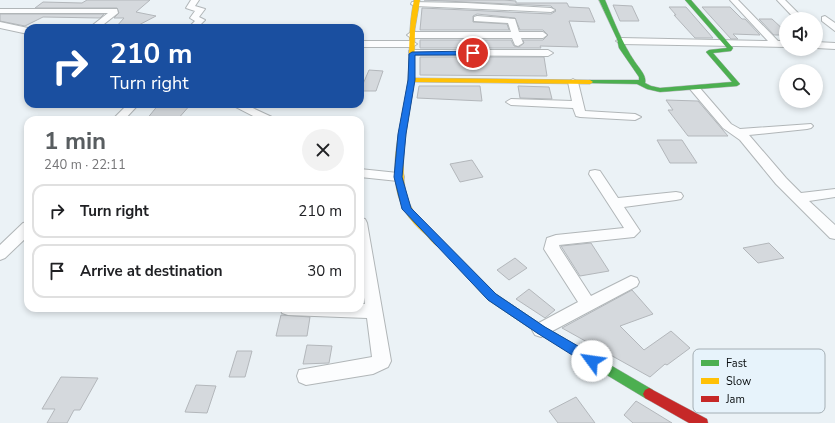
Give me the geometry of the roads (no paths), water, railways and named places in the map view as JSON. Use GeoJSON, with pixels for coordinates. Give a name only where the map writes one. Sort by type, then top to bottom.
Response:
{"type":"FeatureCollection","features":[{"type":"Feature","properties":{"kind":"street"},"geometry":{"type":"LineString","coordinates":[[195,0],[190,8],[201,9],[194,18],[201,20],[196,24]]}},
{"type":"Feature","properties":{"kind":"street"},"geometry":{"type":"LineString","coordinates":[[602,0],[621,41],[622,48],[642,77],[643,82],[640,83]]}},
{"type":"Feature","properties":{"kind":"street"},"geometry":{"type":"LineString","coordinates":[[411,80],[640,83],[655,90],[695,89],[737,84],[709,52],[729,50],[725,42],[688,0]]}},
{"type":"Feature","properties":{"kind":"street"},"geometry":{"type":"LineString","coordinates":[[734,0],[775,44]]}},
{"type":"Feature","properties":{"kind":"street"},"geometry":{"type":"LineString","coordinates":[[781,0],[793,12]]}},
{"type":"Feature","properties":{"kind":"street"},"geometry":{"type":"LineString","coordinates":[[90,11],[106,1]]}},
{"type":"Feature","properties":{"kind":"street"},"geometry":{"type":"LineString","coordinates":[[551,10],[416,2],[412,14],[411,80],[402,134],[398,177],[407,209],[411,215],[440,242],[492,297],[541,330],[618,376],[702,423]]}},
{"type":"Feature","properties":{"kind":"street"},"geometry":{"type":"LineString","coordinates":[[0,11],[114,11],[114,13],[99,24]]}},
{"type":"Feature","properties":{"kind":"street"},"geometry":{"type":"LineString","coordinates":[[477,19],[512,21],[521,54]]}},
{"type":"Feature","properties":{"kind":"street"},"geometry":{"type":"LineString","coordinates":[[825,19],[835,28]]}},
{"type":"Feature","properties":{"kind":"street"},"geometry":{"type":"LineString","coordinates":[[0,25],[24,30]]}},
{"type":"Feature","properties":{"kind":"street"},"geometry":{"type":"LineString","coordinates":[[0,32],[11,27]]}},
{"type":"Feature","properties":{"kind":"street"},"geometry":{"type":"LineString","coordinates":[[364,44],[412,44],[516,35],[543,35]]}},
{"type":"Feature","properties":{"kind":"street"},"geometry":{"type":"LineString","coordinates":[[621,41],[779,44]]}},
{"type":"Feature","properties":{"kind":"street"},"geometry":{"type":"LineString","coordinates":[[412,44],[521,54],[548,53]]}},
{"type":"Feature","properties":{"kind":"street"},"geometry":{"type":"LineString","coordinates":[[573,82],[577,106],[582,115],[635,117]]}},
{"type":"Feature","properties":{"kind":"street"},"geometry":{"type":"LineString","coordinates":[[695,89],[727,126],[748,142],[797,198],[835,234]]}},
{"type":"Feature","properties":{"kind":"street"},"geometry":{"type":"LineString","coordinates":[[510,102],[577,106]]}},
{"type":"Feature","properties":{"kind":"street"},"geometry":{"type":"LineString","coordinates":[[122,116],[130,108]]}},
{"type":"Feature","properties":{"kind":"street"},"geometry":{"type":"LineString","coordinates":[[244,108],[261,116]]}},
{"type":"Feature","properties":{"kind":"street"},"geometry":{"type":"LineString","coordinates":[[736,133],[807,126]]}},
{"type":"Feature","properties":{"kind":"street"},"geometry":{"type":"LineString","coordinates":[[364,174],[398,177]]}},
{"type":"Feature","properties":{"kind":"street"},"geometry":{"type":"LineString","coordinates":[[588,305],[551,245],[552,242],[556,240],[632,233],[632,228],[596,174]]}},
{"type":"Feature","properties":{"kind":"street"},"geometry":{"type":"LineString","coordinates":[[797,198],[835,192]]}},
{"type":"Feature","properties":{"kind":"street"},"geometry":{"type":"LineString","coordinates":[[615,203],[676,196]]}},
{"type":"Feature","properties":{"kind":"street"},"geometry":{"type":"LineString","coordinates":[[0,254],[24,231]]}},
{"type":"Feature","properties":{"kind":"street"},"geometry":{"type":"LineString","coordinates":[[306,376],[344,371],[379,364],[382,361],[364,250]]}},
{"type":"Feature","properties":{"kind":"street"},"geometry":{"type":"LineString","coordinates":[[541,330],[631,282]]}},
{"type":"Feature","properties":{"kind":"street"},"geometry":{"type":"LineString","coordinates":[[364,311],[373,311]]}}]}
